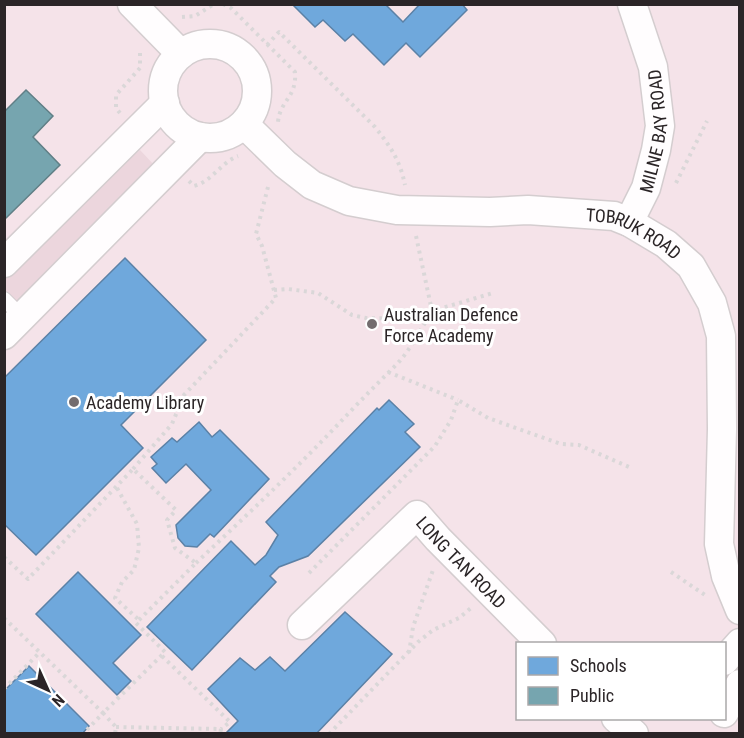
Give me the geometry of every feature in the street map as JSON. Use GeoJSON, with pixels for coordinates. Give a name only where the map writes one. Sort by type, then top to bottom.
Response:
{"type":"FeatureCollection","features":[{"type":"Feature","properties":{"kind":"street"},"geometry":{"type":"LineString","coordinates":[[132,4],[181,54]]}},
{"type":"Feature","properties":{"kind":"street","name":"MILNE BAY ROAD"},"geometry":{"type":"LineString","coordinates":[[629,222],[648,182],[660,126],[653,67],[632,4]]}},
{"type":"Feature","properties":{"kind":"street"},"geometry":{"type":"LineString","coordinates":[[218,45],[228,48],[244,59],[255,76],[257,97],[250,116],[236,130],[219,137],[200,137],[191,134],[176,124],[165,103],[165,80],[173,63],[181,54],[197,46],[218,45]]}},
{"type":"Feature","properties":{"kind":"street"},"geometry":{"type":"LineString","coordinates":[[4,263],[165,103]]}},
{"type":"Feature","properties":{"kind":"street","name":"TOBRUK ROAD"},"geometry":{"type":"LineString","coordinates":[[244,124],[285,164],[322,191],[365,205],[409,210],[490,212],[528,210],[614,216],[629,222],[666,244],[691,266],[712,303],[721,336],[719,544],[726,576],[740,609]]}},
{"type":"Feature","properties":{"kind":"street"},"geometry":{"type":"LineString","coordinates":[[10,317],[200,137]]}},
{"type":"Feature","properties":{"kind":"street","name":"LONG TAN ROAD"},"geometry":{"type":"LineString","coordinates":[[302,625],[417,515],[540,642]]}},
{"type":"Feature","properties":{"kind":"street"},"geometry":{"type":"LineString","coordinates":[[726,659],[740,643]]}},
{"type":"Feature","properties":{"kind":"street"},"geometry":{"type":"LineString","coordinates":[[726,708],[740,684]]}},
{"type":"Feature","properties":{"kind":"street"},"geometry":{"type":"LineString","coordinates":[[618,720],[634,734]]}},
{"type":"Feature","properties":{"kind":"path"},"geometry":{"type":"LineString","coordinates":[[178,15],[195,16],[214,4]]}},
{"type":"Feature","properties":{"kind":"path"},"geometry":{"type":"LineString","coordinates":[[223,4],[231,8],[295,72],[296,85],[290,99],[279,111],[279,130]]}},
{"type":"Feature","properties":{"kind":"path"},"geometry":{"type":"LineString","coordinates":[[83,734],[165,652],[136,623],[317,448],[398,363],[432,311],[401,166],[388,144],[375,127],[279,32],[267,45]]}},
{"type":"Feature","properties":{"kind":"path"},"geometry":{"type":"LineString","coordinates":[[648,182],[671,190],[707,121]]}},
{"type":"Feature","properties":{"kind":"path"},"geometry":{"type":"LineString","coordinates":[[4,557],[28,579],[117,488],[172,424],[184,395],[276,298],[262,246],[256,234],[270,176]]}},
{"type":"Feature","properties":{"kind":"path"},"geometry":{"type":"LineString","coordinates":[[274,290],[288,289],[318,293],[352,315],[366,318],[411,319],[493,293]]}},
{"type":"Feature","properties":{"kind":"path"},"geometry":{"type":"LineString","coordinates":[[388,372],[458,400],[488,418],[561,444],[579,446],[629,467]]}},
{"type":"Feature","properties":{"kind":"path"},"geometry":{"type":"LineString","coordinates":[[309,573],[435,446],[451,420],[458,400]]}},
{"type":"Feature","properties":{"kind":"path"},"geometry":{"type":"LineString","coordinates":[[133,469],[176,510],[167,520],[175,548],[196,563]]}},
{"type":"Feature","properties":{"kind":"path"},"geometry":{"type":"LineString","coordinates":[[117,488],[136,524],[139,548],[134,570],[122,582],[115,598],[139,620]]}},
{"type":"Feature","properties":{"kind":"path"},"geometry":{"type":"LineString","coordinates":[[409,653],[413,627],[434,568]]}},
{"type":"Feature","properties":{"kind":"path"},"geometry":{"type":"LineString","coordinates":[[671,572],[702,591],[709,598]]}},
{"type":"Feature","properties":{"kind":"path"},"geometry":{"type":"LineString","coordinates":[[329,734],[433,630],[459,618],[479,602]]}},
{"type":"Feature","properties":{"kind":"path"},"geometry":{"type":"LineString","coordinates":[[4,618],[103,713],[116,727],[116,734]]}},
{"type":"Feature","properties":{"kind":"path"},"geometry":{"type":"LineString","coordinates":[[4,688],[40,652]]}},
{"type":"Feature","properties":{"kind":"path"},"geometry":{"type":"LineString","coordinates":[[116,727],[221,731],[230,722],[162,656]]}},
{"type":"Feature","properties":{"kind":"shaded area","name":"Australian Defence Force Academy"},"geometry":{"type":"Polygon","coordinates":[[[4,5],[739,5],[739,733],[5,733],[4,5]]]}},
{"type":"Feature","properties":{"kind":"shaded area"},"geometry":{"type":"Polygon","coordinates":[[[140,150],[154,165],[22,307],[5,289],[4,274],[126,152],[132,157],[140,150]]]}},
{"type":"Feature","properties":{"kind":"building: Schools"},"geometry":{"type":"Polygon","coordinates":[[[292,4],[385,4],[403,22],[420,4],[462,4],[467,10],[420,57],[406,43],[384,65],[353,34],[345,41],[323,20],[315,27],[292,4]]]}},
{"type":"Feature","properties":{"kind":"building: Schools","name":"Academy Library"},"geometry":{"type":"Polygon","coordinates":[[[125,258],[206,340],[121,425],[143,448],[36,555],[4,524],[4,378],[125,258]]]}},
{"type":"Feature","properties":{"kind":"building: Schools"},"geometry":{"type":"Polygon","coordinates":[[[389,400],[414,424],[405,432],[420,447],[308,556],[279,567],[270,576],[276,582],[192,670],[147,627],[231,541],[255,565],[266,555],[278,535],[266,522],[377,408],[379,410],[389,400]]]}},
{"type":"Feature","properties":{"kind":"building: Schools"},"geometry":{"type":"Polygon","coordinates":[[[199,422],[212,437],[220,430],[269,479],[214,537],[210,534],[197,547],[185,546],[178,538],[176,525],[211,490],[186,464],[166,483],[152,468],[157,464],[151,457],[172,438],[177,442],[199,422]]]}},
{"type":"Feature","properties":{"kind":"building: Schools"},"geometry":{"type":"Polygon","coordinates":[[[78,572],[141,635],[113,663],[131,681],[117,695],[36,614],[78,572]]]}},
{"type":"Feature","properties":{"kind":"building: Schools"},"geometry":{"type":"Polygon","coordinates":[[[345,612],[392,654],[316,734],[225,734],[238,721],[208,689],[240,658],[255,670],[270,657],[285,671],[345,612]]]}},
{"type":"Feature","properties":{"kind":"building: Schools"},"geometry":{"type":"Polygon","coordinates":[[[29,666],[89,726],[82,734],[4,734],[4,691],[29,666]]]}},
{"type":"Feature","properties":{"kind":"building: Public"},"geometry":{"type":"Polygon","coordinates":[[[26,90],[53,116],[33,137],[60,165],[4,220],[4,112],[26,90]]]}},
{"type":"Feature","properties":{"kind":"place","name":"Australian Defence Force Academy"},"geometry":{"type":"Point","coordinates":[372,324]}},
{"type":"Feature","properties":{"kind":"place","name":"Academy Library"},"geometry":{"type":"Point","coordinates":[74,402]}}]}
